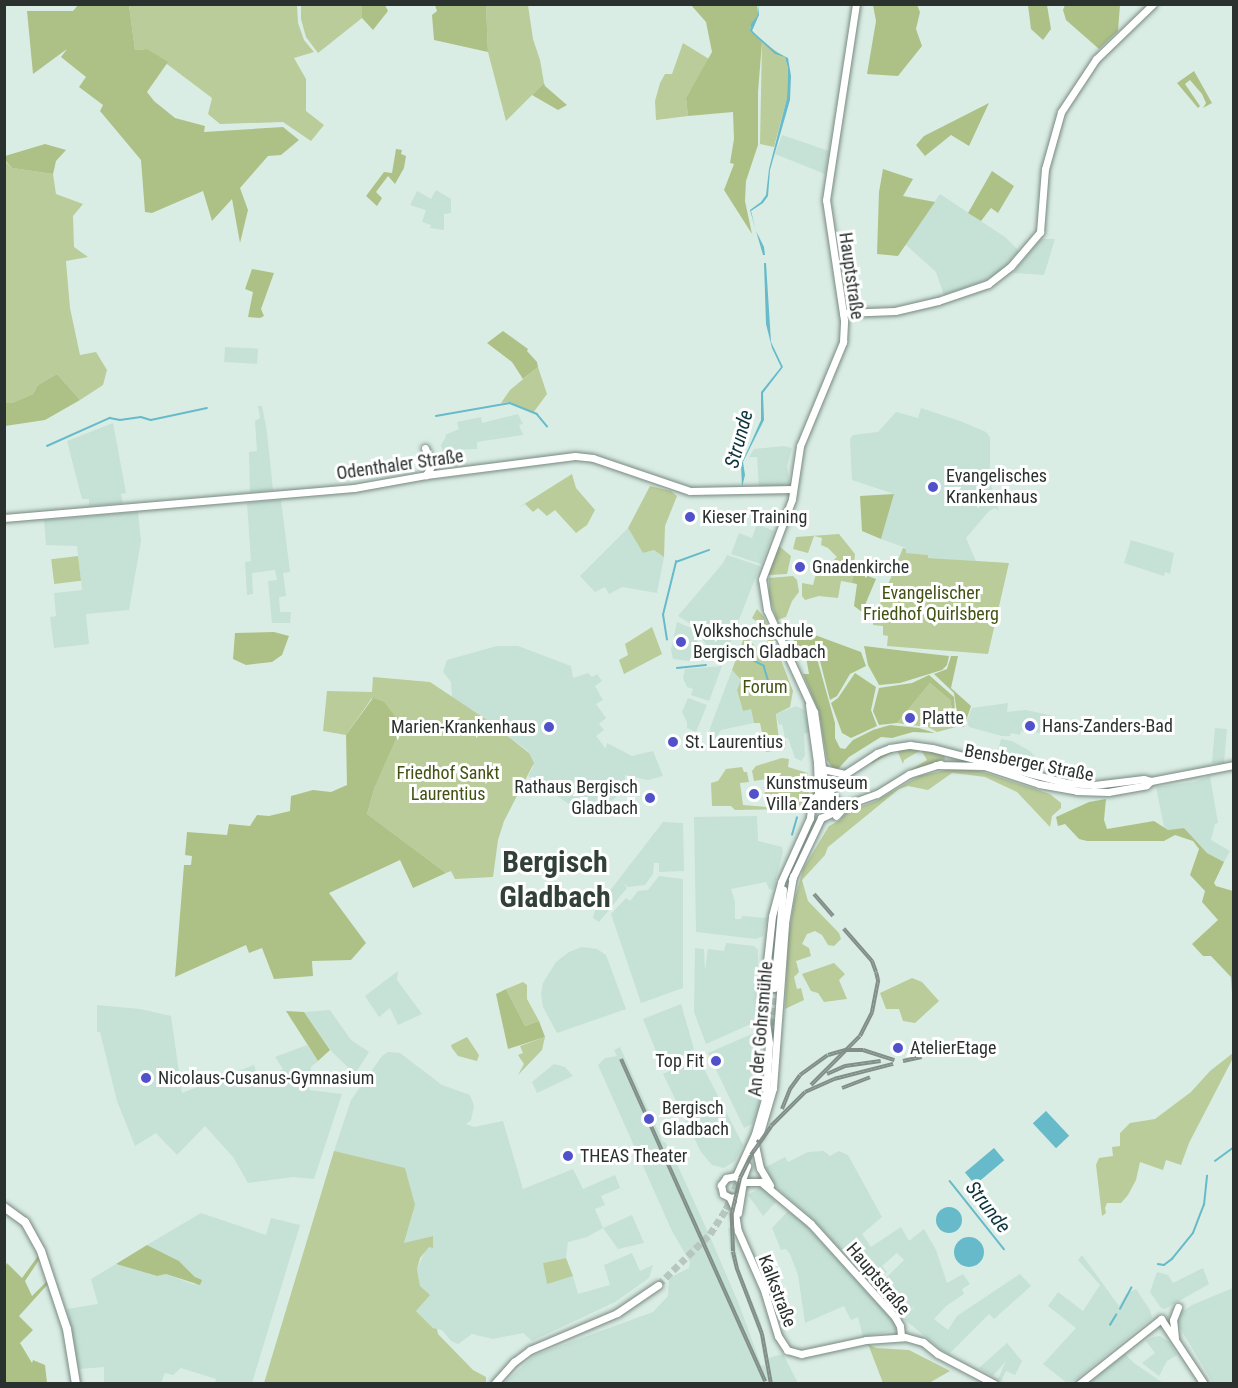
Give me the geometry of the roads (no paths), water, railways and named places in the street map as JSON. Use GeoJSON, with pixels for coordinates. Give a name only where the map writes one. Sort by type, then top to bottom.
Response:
{"type":"FeatureCollection","features":[{"type":"Feature","properties":{"kind":"main road","name":"Hauptstraße"},"geometry":{"type":"LineString","coordinates":[[809,705],[767,610],[762,576],[790,506],[800,446],[841,348],[843,313],[826,200],[856,4]]}},
{"type":"Feature","properties":{"kind":"main road"},"geometry":{"type":"LineString","coordinates":[[843,313],[895,311],[938,301],[988,284],[1011,266],[1040,232],[1045,169],[1061,112],[1096,59],[1153,4]]}},
{"type":"Feature","properties":{"kind":"main road"},"geometry":{"type":"LineString","coordinates":[[425,448],[432,465],[426,475]]}},
{"type":"Feature","properties":{"kind":"main road","name":"Odenthaler Straße"},"geometry":{"type":"LineString","coordinates":[[4,518],[330,490],[426,475],[580,456],[690,491],[793,489]]}},
{"type":"Feature","properties":{"kind":"main road"},"geometry":{"type":"LineString","coordinates":[[809,705],[817,762],[818,794],[810,802],[818,816]]}},
{"type":"Feature","properties":{"kind":"main road"},"geometry":{"type":"LineString","coordinates":[[809,705],[814,712],[818,728],[827,789],[837,801],[836,811],[818,816]]}},
{"type":"Feature","properties":{"kind":"main road","name":"Bensberger Straße"},"geometry":{"type":"LineString","coordinates":[[823,769],[839,774],[851,771],[877,753],[900,746],[932,748],[1067,783],[1094,785],[1144,779],[1151,781]]}},
{"type":"Feature","properties":{"kind":"main road","name":"Bensberger Straße"},"geometry":{"type":"LineString","coordinates":[[818,816],[835,817],[842,809],[866,800],[909,774],[936,765],[954,762],[987,764]]}},
{"type":"Feature","properties":{"kind":"main road","name":"Bensberger Straße"},"geometry":{"type":"LineString","coordinates":[[936,765],[984,766],[1025,780],[1065,789],[1099,792],[1121,790],[1151,781],[1233,765]]}},
{"type":"Feature","properties":{"kind":"main road"},"geometry":{"type":"LineString","coordinates":[[1025,780],[1033,774]]}},
{"type":"Feature","properties":{"kind":"main road"},"geometry":{"type":"LineString","coordinates":[[818,794],[837,801]]}},
{"type":"Feature","properties":{"kind":"main road","name":"Bensberger Straße"},"geometry":{"type":"LineString","coordinates":[[837,801],[866,800]]}},
{"type":"Feature","properties":{"kind":"main road"},"geometry":{"type":"LineString","coordinates":[[781,907],[818,816]]}},
{"type":"Feature","properties":{"kind":"main road","name":"An der Gohrsmühle"},"geometry":{"type":"LineString","coordinates":[[740,1179],[766,1096],[769,1046],[763,999],[770,925],[781,882],[810,818],[818,816]]}},
{"type":"Feature","properties":{"kind":"main road"},"geometry":{"type":"LineString","coordinates":[[774,988],[781,907],[791,861]]}},
{"type":"Feature","properties":{"kind":"main road","name":"An der Gohrsmühle"},"geometry":{"type":"LineString","coordinates":[[740,1179],[755,1145],[772,1095],[785,924],[793,876]]}},
{"type":"Feature","properties":{"kind":"main road"},"geometry":{"type":"LineString","coordinates":[[766,1021],[778,1017]]}},
{"type":"Feature","properties":{"kind":"main road","name":"Hauptstraße"},"geometry":{"type":"LineString","coordinates":[[755,1145],[760,1168],[776,1195]]}},
{"type":"Feature","properties":{"kind":"main road"},"geometry":{"type":"LineString","coordinates":[[727,1177],[740,1179],[744,1189],[740,1196],[730,1198],[722,1193],[722,1183],[727,1177]]}},
{"type":"Feature","properties":{"kind":"main road","name":"Hauptstraße"},"geometry":{"type":"LineString","coordinates":[[740,1179],[761,1181],[811,1224],[895,1317],[900,1324],[901,1336],[923,1342],[938,1354],[995,1383]]}},
{"type":"Feature","properties":{"kind":"main road","name":"Kalkstraße"},"geometry":{"type":"LineString","coordinates":[[740,1196],[740,1236]]}},
{"type":"Feature","properties":{"kind":"main road","name":"Kalkstraße"},"geometry":{"type":"LineString","coordinates":[[730,1198],[740,1236],[764,1290],[780,1341],[792,1353],[808,1353],[866,1340],[901,1336]]}},
{"type":"Feature","properties":{"kind":"main road"},"geometry":{"type":"LineString","coordinates":[[4,1207],[24,1220],[41,1251],[67,1329],[76,1383]]}},
{"type":"Feature","properties":{"kind":"main road"},"geometry":{"type":"LineString","coordinates":[[494,1383],[514,1362],[538,1346],[630,1306],[658,1285]]}},
{"type":"Feature","properties":{"kind":"main road"},"geometry":{"type":"LineString","coordinates":[[1175,1340],[1173,1320],[1178,1307]]}},
{"type":"Feature","properties":{"kind":"main road"},"geometry":{"type":"LineString","coordinates":[[1079,1383],[1161,1319],[1204,1383]]}},
{"type":"Feature","properties":{"kind":"water"},"geometry":{"type":"Polygon","coordinates":[[[758,4],[759,15],[752,31],[776,52],[788,58],[791,76],[790,100],[770,170],[768,196],[763,203],[751,211],[756,229],[750,210],[766,195],[769,169],[787,98],[788,68],[785,57],[775,54],[750,31],[751,24],[757,16],[758,4]]]}},
{"type":"Feature","properties":{"kind":"water"},"geometry":{"type":"Polygon","coordinates":[[[756,231],[764,247],[765,255],[763,255],[756,231]]]}},
{"type":"Feature","properties":{"kind":"water"},"geometry":{"type":"Polygon","coordinates":[[[764,263],[766,263],[771,342],[783,367],[763,393],[764,420],[743,462],[745,475],[742,487],[741,465],[761,420],[761,392],[781,367],[772,348],[766,324],[764,263]]]}},
{"type":"Feature","properties":{"kind":"water"},"geometry":{"type":"Polygon","coordinates":[[[1046,1111],[1069,1136],[1056,1148],[1033,1123],[1046,1111]]]}},
{"type":"Feature","properties":{"kind":"water"},"geometry":{"type":"Polygon","coordinates":[[[994,1148],[1004,1160],[975,1185],[965,1172],[994,1148]]]}},
{"type":"Feature","properties":{"kind":"water"},"geometry":{"type":"Polygon","coordinates":[[[949,1207],[958,1211],[962,1220],[958,1229],[949,1233],[940,1229],[936,1220],[940,1211],[949,1207]]]}},
{"type":"Feature","properties":{"kind":"water"},"geometry":{"type":"Polygon","coordinates":[[[969,1237],[980,1241],[984,1252],[980,1263],[969,1267],[958,1263],[954,1252],[958,1241],[969,1237]]]}},
{"type":"Feature","properties":{"kind":"waterway"},"geometry":{"type":"LineString","coordinates":[[436,416],[510,403],[537,414],[547,426]]}},
{"type":"Feature","properties":{"kind":"waterway"},"geometry":{"type":"LineString","coordinates":[[47,446],[110,418],[120,420],[141,417],[151,420],[207,408]]}},
{"type":"Feature","properties":{"kind":"waterway","name":"Strunde"},"geometry":{"type":"LineString","coordinates":[[667,640],[663,615],[676,562],[709,550]]}},
{"type":"Feature","properties":{"kind":"waterway","name":"Strunde"},"geometry":{"type":"LineString","coordinates":[[739,653],[764,666],[769,682]]}},
{"type":"Feature","properties":{"kind":"waterway","name":"Strunde"},"geometry":{"type":"LineString","coordinates":[[677,668],[706,665]]}},
{"type":"Feature","properties":{"kind":"waterway","name":"Strunde"},"geometry":{"type":"LineString","coordinates":[[792,835],[797,818]]}},
{"type":"Feature","properties":{"kind":"waterway"},"geometry":{"type":"LineString","coordinates":[[1215,1161],[1234,1147]]}},
{"type":"Feature","properties":{"kind":"waterway"},"geometry":{"type":"LineString","coordinates":[[1158,1264],[1164,1265],[1172,1259],[1193,1233],[1204,1205],[1207,1176]]}},
{"type":"Feature","properties":{"kind":"waterway","name":"Strunde"},"geometry":{"type":"LineString","coordinates":[[950,1181],[1004,1249]]}},
{"type":"Feature","properties":{"kind":"waterway"},"geometry":{"type":"LineString","coordinates":[[1120,1309],[1131,1288]]}},
{"type":"Feature","properties":{"kind":"waterway"},"geometry":{"type":"LineString","coordinates":[[1110,1325],[1116,1315]]}},
{"type":"Feature","properties":{"kind":"tunnel"},"geometry":{"type":"LineString","coordinates":[[771,1046],[774,988]]}},
{"type":"Feature","properties":{"kind":"tunnel"},"geometry":{"type":"LineString","coordinates":[[658,1285],[710,1234],[726,1209],[751,1150]]}},
{"type":"Feature","properties":{"kind":"railway"},"geometry":{"type":"LineString","coordinates":[[814,894],[833,916]]}},
{"type":"Feature","properties":{"kind":"railway"},"geometry":{"type":"LineString","coordinates":[[811,1085],[860,1036],[872,1012],[878,980],[876,972],[872,961],[844,929]]}},
{"type":"Feature","properties":{"kind":"railway"},"geometry":{"type":"LineString","coordinates":[[782,1109],[790,1089],[800,1075],[828,1055],[846,1050],[863,1050],[894,1060]]}},
{"type":"Feature","properties":{"kind":"railway"},"geometry":{"type":"LineString","coordinates":[[903,1061],[922,1057]]}},
{"type":"Feature","properties":{"kind":"railway"},"geometry":{"type":"LineString","coordinates":[[621,1059],[765,1381]]}},
{"type":"Feature","properties":{"kind":"railway"},"geometry":{"type":"LineString","coordinates":[[827,1074],[845,1066],[881,1061]]}},
{"type":"Feature","properties":{"kind":"railway"},"geometry":{"type":"LineString","coordinates":[[771,1384],[762,1334],[737,1269],[733,1251],[732,1213],[740,1178],[751,1155],[771,1126],[805,1092],[834,1079],[893,1064]]}},
{"type":"Feature","properties":{"kind":"railway"},"geometry":{"type":"LineString","coordinates":[[842,1088],[870,1077]]}},
{"type":"Feature","properties":{"kind":"place","name":"Evangelisches Krankenhaus"},"geometry":{"type":"Point","coordinates":[933,487]}},
{"type":"Feature","properties":{"kind":"place","name":"Kieser Training"},"geometry":{"type":"Point","coordinates":[690,517]}},
{"type":"Feature","properties":{"kind":"place","name":"Gnadenkirche"},"geometry":{"type":"Point","coordinates":[800,567]}},
{"type":"Feature","properties":{"kind":"place","name":"Volkshochschule Bergisch Gladbach"},"geometry":{"type":"Point","coordinates":[681,642]}},
{"type":"Feature","properties":{"kind":"place","name":"Platte"},"geometry":{"type":"Point","coordinates":[910,718]}},
{"type":"Feature","properties":{"kind":"place","name":"Hans-Zanders-Bad"},"geometry":{"type":"Point","coordinates":[1030,726]}},
{"type":"Feature","properties":{"kind":"place","name":"Marien-Krankenhaus"},"geometry":{"type":"Point","coordinates":[549,727]}},
{"type":"Feature","properties":{"kind":"place","name":"St. Laurentius"},"geometry":{"type":"Point","coordinates":[673,742]}},
{"type":"Feature","properties":{"kind":"place","name":"Kunstmuseum Villa Zanders"},"geometry":{"type":"Point","coordinates":[754,794]}},
{"type":"Feature","properties":{"kind":"place","name":"Rathaus Bergisch Gladbach"},"geometry":{"type":"Point","coordinates":[650,798]}},
{"type":"Feature","properties":{"kind":"place","name":"AtelierEtage"},"geometry":{"type":"Point","coordinates":[898,1048]}},
{"type":"Feature","properties":{"kind":"place","name":"Top Fit"},"geometry":{"type":"Point","coordinates":[716,1061]}},
{"type":"Feature","properties":{"kind":"place","name":"Nicolaus-Cusanus-Gymnasium"},"geometry":{"type":"Point","coordinates":[146,1078]}},
{"type":"Feature","properties":{"kind":"place","name":"Bergisch Gladbach"},"geometry":{"type":"Point","coordinates":[649,1119]}},
{"type":"Feature","properties":{"kind":"place","name":"THEAS Theater"},"geometry":{"type":"Point","coordinates":[568,1156]}},
{"type":"Feature","properties":{"kind":"district","name":"Bergisch Gladbach"},"geometry":{"type":"Point","coordinates":[555,879]}},
{"type":"Feature","properties":{"kind":"park label","name":"Evangelischer Friedhof Quirlsberg"},"geometry":{"type":"Point","coordinates":[931,604]}},
{"type":"Feature","properties":{"kind":"park label","name":"Forum"},"geometry":{"type":"Point","coordinates":[765,687]}},
{"type":"Feature","properties":{"kind":"park label","name":"Friedhof Sankt Laurentius"},"geometry":{"type":"Point","coordinates":[448,784]}}]}
